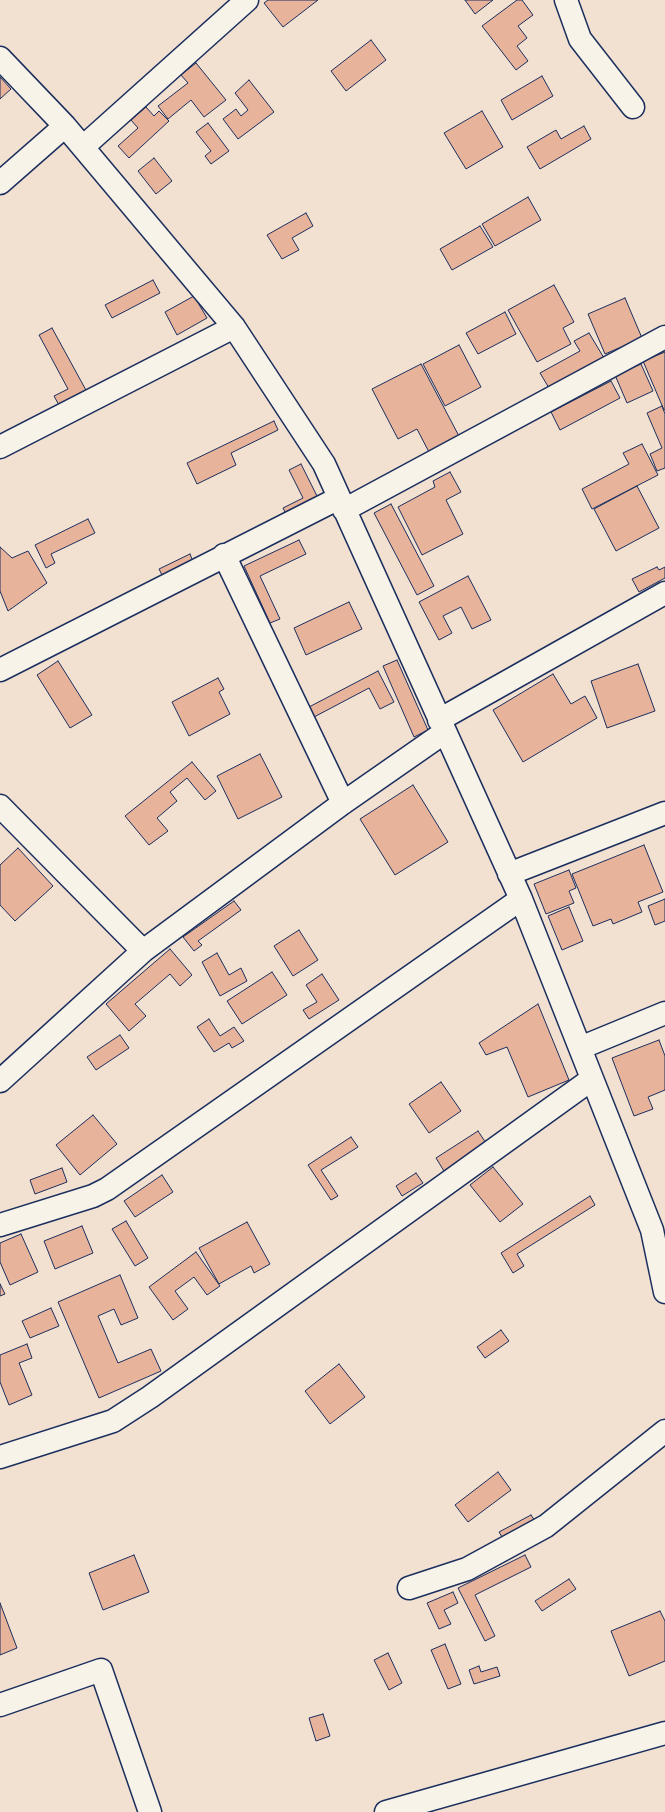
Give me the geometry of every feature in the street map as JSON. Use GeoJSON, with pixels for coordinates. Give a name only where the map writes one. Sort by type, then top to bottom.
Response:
{"type":"FeatureCollection","features":[{"type":"Feature","properties":{"kind":"street"},"geometry":{"type":"LineString","coordinates":[[83,147],[247,0]]}},
{"type":"Feature","properties":{"kind":"street"},"geometry":{"type":"LineString","coordinates":[[566,0],[580,39],[633,106]]}},
{"type":"Feature","properties":{"kind":"street"},"geometry":{"type":"LineString","coordinates":[[0,58],[65,126],[234,327],[324,464],[521,899],[592,1078],[658,1228],[665,1292]]}},
{"type":"Feature","properties":{"kind":"street"},"geometry":{"type":"LineString","coordinates":[[0,183],[65,126]]}},
{"type":"Feature","properties":{"kind":"street"},"geometry":{"type":"LineString","coordinates":[[0,447],[234,327]]}},
{"type":"Feature","properties":{"kind":"street"},"geometry":{"type":"LineString","coordinates":[[0,670],[224,555],[342,504],[665,337]]}},
{"type":"Feature","properties":{"kind":"street"},"geometry":{"type":"LineString","coordinates":[[224,555],[344,803]]}},
{"type":"Feature","properties":{"kind":"street"},"geometry":{"type":"LineString","coordinates":[[0,1081],[143,951],[344,803],[442,726],[665,593]]}},
{"type":"Feature","properties":{"kind":"street"},"geometry":{"type":"LineString","coordinates":[[0,806],[143,951]]}},
{"type":"Feature","properties":{"kind":"street"},"geometry":{"type":"LineString","coordinates":[[509,874],[665,813]]}},
{"type":"Feature","properties":{"kind":"street"},"geometry":{"type":"LineString","coordinates":[[0,1225],[93,1196],[107,1189],[521,899]]}},
{"type":"Feature","properties":{"kind":"street"},"geometry":{"type":"LineString","coordinates":[[580,1048],[665,1013]]}},
{"type":"Feature","properties":{"kind":"street"},"geometry":{"type":"LineString","coordinates":[[0,1457],[113,1421],[150,1397],[592,1078]]}},
{"type":"Feature","properties":{"kind":"street"},"geometry":{"type":"LineString","coordinates":[[409,1588],[467,1569],[546,1526],[665,1431]]}},
{"type":"Feature","properties":{"kind":"street"},"geometry":{"type":"LineString","coordinates":[[0,1705],[101,1670],[150,1812]]}},
{"type":"Feature","properties":{"kind":"street"},"geometry":{"type":"LineString","coordinates":[[386,1812],[665,1733]]}},
{"type":"Feature","properties":{"kind":"building"},"geometry":{"type":"Polygon","coordinates":[[[268,0],[318,0],[283,27],[264,3],[268,0]]]}},
{"type":"Feature","properties":{"kind":"building"},"geometry":{"type":"Polygon","coordinates":[[[465,0],[493,0],[475,14],[465,0]]]}},
{"type":"Feature","properties":{"kind":"building"},"geometry":{"type":"Polygon","coordinates":[[[517,0],[522,0],[533,15],[518,26],[527,38],[517,46],[528,61],[516,70],[482,26],[517,0]]]}},
{"type":"Feature","properties":{"kind":"building"},"geometry":{"type":"Polygon","coordinates":[[[371,40],[386,60],[346,91],[331,71],[371,40]]]}},
{"type":"Feature","properties":{"kind":"building"},"geometry":{"type":"Polygon","coordinates":[[[196,63],[226,100],[204,117],[191,100],[168,119],[158,106],[188,83],[181,75],[196,63]]]}},
{"type":"Feature","properties":{"kind":"building"},"geometry":{"type":"Polygon","coordinates":[[[542,76],[553,96],[512,120],[501,100],[542,76]]]}},
{"type":"Feature","properties":{"kind":"building"},"geometry":{"type":"Polygon","coordinates":[[[0,77],[11,89],[0,99],[0,77]]]}},
{"type":"Feature","properties":{"kind":"building"},"geometry":{"type":"Polygon","coordinates":[[[249,80],[274,112],[238,139],[223,119],[236,109],[241,116],[248,110],[235,93],[249,80]]]}},
{"type":"Feature","properties":{"kind":"building"},"geometry":{"type":"Polygon","coordinates":[[[146,107],[154,116],[159,111],[169,121],[129,158],[118,146],[138,128],[131,120],[146,107]]]}},
{"type":"Feature","properties":{"kind":"building"},"geometry":{"type":"Polygon","coordinates":[[[482,111],[503,147],[466,169],[444,133],[482,111]]]}},
{"type":"Feature","properties":{"kind":"building"},"geometry":{"type":"Polygon","coordinates":[[[208,123],[229,151],[211,164],[205,156],[211,151],[196,132],[208,123]]]}},
{"type":"Feature","properties":{"kind":"building"},"geometry":{"type":"Polygon","coordinates":[[[584,126],[591,139],[540,169],[527,147],[556,130],[561,139],[584,126]]]}},
{"type":"Feature","properties":{"kind":"building"},"geometry":{"type":"Polygon","coordinates":[[[154,158],[172,181],[156,194],[138,171],[154,158]]]}},
{"type":"Feature","properties":{"kind":"building"},"geometry":{"type":"Polygon","coordinates":[[[528,197],[541,220],[495,246],[482,224],[528,197]]]}},
{"type":"Feature","properties":{"kind":"building"},"geometry":{"type":"Polygon","coordinates":[[[306,213],[313,226],[292,238],[299,250],[282,259],[267,235],[306,213]]]}},
{"type":"Feature","properties":{"kind":"building"},"geometry":{"type":"Polygon","coordinates":[[[480,226],[493,247],[452,270],[440,249],[480,226]]]}},
{"type":"Feature","properties":{"kind":"building"},"geometry":{"type":"Polygon","coordinates":[[[153,280],[160,293],[112,318],[105,305],[153,280]]]}},
{"type":"Feature","properties":{"kind":"building"},"geometry":{"type":"Polygon","coordinates":[[[554,285],[574,322],[563,328],[571,344],[537,362],[508,310],[554,285]]]}},
{"type":"Feature","properties":{"kind":"building"},"geometry":{"type":"Polygon","coordinates":[[[194,296],[207,318],[177,335],[165,312],[194,296]]]}},
{"type":"Feature","properties":{"kind":"building"},"geometry":{"type":"Polygon","coordinates":[[[625,298],[642,338],[605,354],[588,314],[625,298]]]}},
{"type":"Feature","properties":{"kind":"building"},"geometry":{"type":"Polygon","coordinates":[[[505,312],[516,334],[478,354],[466,333],[505,312]]]}},
{"type":"Feature","properties":{"kind":"building"},"geometry":{"type":"Polygon","coordinates":[[[52,328],[87,392],[60,407],[54,396],[68,389],[39,335],[52,328]]]}},
{"type":"Feature","properties":{"kind":"building"},"geometry":{"type":"Polygon","coordinates":[[[589,333],[604,358],[549,388],[540,373],[580,351],[574,341],[589,333]]]}},
{"type":"Feature","properties":{"kind":"building"},"geometry":{"type":"Polygon","coordinates":[[[459,345],[481,387],[445,406],[423,364],[459,345]]]}},
{"type":"Feature","properties":{"kind":"building"},"geometry":{"type":"Polygon","coordinates":[[[665,352],[665,410],[664,410],[643,361],[665,352]]]}},
{"type":"Feature","properties":{"kind":"building"},"geometry":{"type":"Polygon","coordinates":[[[421,364],[460,438],[430,454],[417,429],[398,439],[372,389],[421,364]]]}},
{"type":"Feature","properties":{"kind":"building"},"geometry":{"type":"Polygon","coordinates":[[[641,364],[653,391],[627,403],[615,375],[641,364]]]}},
{"type":"Feature","properties":{"kind":"building"},"geometry":{"type":"Polygon","coordinates":[[[611,381],[620,398],[560,430],[551,412],[611,381]]]}},
{"type":"Feature","properties":{"kind":"building"},"geometry":{"type":"Polygon","coordinates":[[[662,406],[665,414],[665,468],[657,471],[650,454],[662,448],[647,413],[662,406]]]}},
{"type":"Feature","properties":{"kind":"building"},"geometry":{"type":"Polygon","coordinates":[[[274,421],[278,430],[231,453],[236,465],[197,484],[187,463],[274,421]]]}},
{"type":"Feature","properties":{"kind":"building"},"geometry":{"type":"Polygon","coordinates":[[[642,444],[658,475],[592,509],[582,489],[629,464],[623,453],[642,444]]]}},
{"type":"Feature","properties":{"kind":"building"},"geometry":{"type":"Polygon","coordinates":[[[301,464],[320,502],[288,518],[283,508],[303,498],[289,470],[301,464]]]}},
{"type":"Feature","properties":{"kind":"building"},"geometry":{"type":"Polygon","coordinates":[[[450,472],[461,492],[446,500],[463,534],[422,555],[398,507],[435,487],[433,481],[450,472]]]}},
{"type":"Feature","properties":{"kind":"building"},"geometry":{"type":"Polygon","coordinates":[[[637,486],[659,528],[616,551],[594,509],[637,486]]]}},
{"type":"Feature","properties":{"kind":"building"},"geometry":{"type":"Polygon","coordinates":[[[391,504],[434,586],[417,595],[374,513],[391,504]]]}},
{"type":"Feature","properties":{"kind":"building"},"geometry":{"type":"Polygon","coordinates":[[[88,519],[95,533],[51,554],[55,563],[46,568],[35,545],[88,519]]]}},
{"type":"Feature","properties":{"kind":"building"},"geometry":{"type":"Polygon","coordinates":[[[299,540],[306,554],[260,576],[280,619],[270,623],[244,566],[299,540]]]}},
{"type":"Feature","properties":{"kind":"building"},"geometry":{"type":"Polygon","coordinates":[[[0,547],[12,558],[28,551],[47,583],[8,611],[0,591],[0,547]]]}},
{"type":"Feature","properties":{"kind":"building"},"geometry":{"type":"Polygon","coordinates":[[[190,554],[194,564],[164,579],[159,569],[190,554]]]}},
{"type":"Feature","properties":{"kind":"building"},"geometry":{"type":"Polygon","coordinates":[[[657,567],[659,570],[665,567],[665,578],[639,592],[632,579],[657,567]]]}},
{"type":"Feature","properties":{"kind":"building"},"geometry":{"type":"Polygon","coordinates":[[[468,576],[491,620],[472,629],[461,607],[443,616],[452,633],[439,640],[419,602],[468,576]]]}},
{"type":"Feature","properties":{"kind":"building"},"geometry":{"type":"Polygon","coordinates":[[[349,602],[362,629],[306,655],[294,628],[349,602]]]}},
{"type":"Feature","properties":{"kind":"building"},"geometry":{"type":"Polygon","coordinates":[[[397,660],[428,730],[414,737],[383,666],[397,660]]]}},
{"type":"Feature","properties":{"kind":"building"},"geometry":{"type":"Polygon","coordinates":[[[58,661],[92,715],[70,728],[37,675],[58,661]]]}},
{"type":"Feature","properties":{"kind":"building"},"geometry":{"type":"Polygon","coordinates":[[[638,664],[655,711],[607,728],[591,681],[638,664]]]}},
{"type":"Feature","properties":{"kind":"building"},"geometry":{"type":"Polygon","coordinates":[[[378,671],[394,702],[380,709],[369,688],[314,717],[309,707],[378,671]]]}},
{"type":"Feature","properties":{"kind":"building"},"geometry":{"type":"Polygon","coordinates":[[[553,674],[571,704],[585,696],[597,718],[523,762],[493,710],[553,674]]]}},
{"type":"Feature","properties":{"kind":"building"},"geometry":{"type":"Polygon","coordinates":[[[218,678],[224,689],[219,692],[230,714],[189,736],[172,702],[218,678]]]}},
{"type":"Feature","properties":{"kind":"building"},"geometry":{"type":"Polygon","coordinates":[[[260,754],[282,797],[238,819],[217,776],[260,754]]]}},
{"type":"Feature","properties":{"kind":"building"},"geometry":{"type":"Polygon","coordinates":[[[192,762],[216,791],[205,800],[187,778],[170,792],[177,801],[157,818],[168,831],[149,845],[125,816],[192,762]]]}},
{"type":"Feature","properties":{"kind":"building"},"geometry":{"type":"Polygon","coordinates":[[[413,785],[448,842],[395,875],[360,819],[413,785]]]}},
{"type":"Feature","properties":{"kind":"building"},"geometry":{"type":"Polygon","coordinates":[[[644,845],[663,892],[638,902],[642,912],[613,924],[611,919],[593,926],[572,874],[644,845]]]}},
{"type":"Feature","properties":{"kind":"building"},"geometry":{"type":"Polygon","coordinates":[[[18,848],[53,886],[15,921],[0,905],[0,865],[18,848]]]}},
{"type":"Feature","properties":{"kind":"building"},"geometry":{"type":"Polygon","coordinates":[[[569,870],[576,888],[569,891],[574,903],[546,914],[534,884],[569,870]]]}},
{"type":"Feature","properties":{"kind":"building"},"geometry":{"type":"Polygon","coordinates":[[[665,899],[665,921],[655,925],[648,906],[665,899]]]}},
{"type":"Feature","properties":{"kind":"building"},"geometry":{"type":"Polygon","coordinates":[[[234,901],[241,910],[198,941],[202,945],[194,951],[183,937],[234,901]]]}},
{"type":"Feature","properties":{"kind":"building"},"geometry":{"type":"Polygon","coordinates":[[[569,907],[583,941],[562,950],[548,916],[569,907]]]}},
{"type":"Feature","properties":{"kind":"building"},"geometry":{"type":"Polygon","coordinates":[[[299,930],[318,960],[293,976],[274,946],[299,930]]]}},
{"type":"Feature","properties":{"kind":"building"},"geometry":{"type":"Polygon","coordinates":[[[170,949],[192,975],[180,986],[170,974],[135,1004],[146,1016],[129,1031],[106,1004],[170,949]]]}},
{"type":"Feature","properties":{"kind":"building"},"geometry":{"type":"Polygon","coordinates":[[[217,953],[229,975],[241,968],[247,981],[220,996],[202,962],[217,953]]]}},
{"type":"Feature","properties":{"kind":"building"},"geometry":{"type":"Polygon","coordinates":[[[272,972],[287,995],[242,1024],[227,1001],[272,972]]]}},
{"type":"Feature","properties":{"kind":"building"},"geometry":{"type":"Polygon","coordinates":[[[322,974],[339,1000],[309,1019],[303,1010],[317,1002],[306,985],[322,974]]]}},
{"type":"Feature","properties":{"kind":"building"},"geometry":{"type":"Polygon","coordinates":[[[538,1004],[569,1080],[528,1097],[507,1047],[486,1055],[479,1043],[538,1004]]]}},
{"type":"Feature","properties":{"kind":"building"},"geometry":{"type":"Polygon","coordinates":[[[209,1019],[220,1036],[234,1027],[244,1041],[232,1048],[229,1043],[214,1052],[197,1027],[209,1019]]]}},
{"type":"Feature","properties":{"kind":"building"},"geometry":{"type":"Polygon","coordinates":[[[120,1035],[129,1048],[96,1070],[87,1057],[120,1035]]]}},
{"type":"Feature","properties":{"kind":"building"},"geometry":{"type":"Polygon","coordinates":[[[659,1040],[665,1056],[665,1090],[648,1097],[653,1109],[634,1116],[612,1058],[659,1040]]]}},
{"type":"Feature","properties":{"kind":"building"},"geometry":{"type":"Polygon","coordinates":[[[441,1082],[461,1111],[429,1133],[409,1104],[441,1082]]]}},
{"type":"Feature","properties":{"kind":"building"},"geometry":{"type":"Polygon","coordinates":[[[93,1115],[117,1144],[80,1175],[56,1145],[93,1115]]]}},
{"type":"Feature","properties":{"kind":"building"},"geometry":{"type":"Polygon","coordinates":[[[478,1131],[486,1143],[444,1171],[436,1158],[478,1131]]]}},
{"type":"Feature","properties":{"kind":"building"},"geometry":{"type":"Polygon","coordinates":[[[351,1137],[358,1147],[321,1170],[338,1196],[331,1200],[308,1165],[351,1137]]]}},
{"type":"Feature","properties":{"kind":"building"},"geometry":{"type":"Polygon","coordinates":[[[493,1167],[523,1204],[500,1222],[470,1185],[493,1167]]]}},
{"type":"Feature","properties":{"kind":"building"},"geometry":{"type":"Polygon","coordinates":[[[62,1168],[67,1182],[35,1194],[30,1180],[62,1168]]]}},
{"type":"Feature","properties":{"kind":"building"},"geometry":{"type":"Polygon","coordinates":[[[416,1173],[423,1183],[402,1196],[396,1186],[416,1173]]]}},
{"type":"Feature","properties":{"kind":"building"},"geometry":{"type":"Polygon","coordinates":[[[162,1175],[173,1192],[135,1217],[124,1201],[162,1175]]]}},
{"type":"Feature","properties":{"kind":"building"},"geometry":{"type":"Polygon","coordinates":[[[590,1196],[595,1205],[517,1254],[524,1266],[513,1273],[501,1253],[590,1196]]]}},
{"type":"Feature","properties":{"kind":"building"},"geometry":{"type":"Polygon","coordinates":[[[126,1221],[148,1258],[135,1266],[112,1229],[126,1221]]]}},
{"type":"Feature","properties":{"kind":"building"},"geometry":{"type":"Polygon","coordinates":[[[247,1222],[270,1264],[254,1273],[251,1266],[219,1284],[199,1248],[247,1222]]]}},
{"type":"Feature","properties":{"kind":"building"},"geometry":{"type":"Polygon","coordinates":[[[82,1226],[93,1253],[55,1269],[44,1241],[82,1226]]]}},
{"type":"Feature","properties":{"kind":"building"},"geometry":{"type":"Polygon","coordinates":[[[21,1234],[38,1272],[10,1285],[0,1262],[0,1243],[21,1234]]]}},
{"type":"Feature","properties":{"kind":"building"},"geometry":{"type":"Polygon","coordinates":[[[196,1252],[220,1286],[207,1295],[194,1277],[175,1291],[188,1309],[173,1320],[149,1287],[196,1252]]]}},
{"type":"Feature","properties":{"kind":"building"},"geometry":{"type":"Polygon","coordinates":[[[120,1275],[138,1318],[121,1325],[114,1309],[98,1316],[118,1363],[151,1349],[161,1371],[99,1398],[58,1302],[120,1275]]]}},
{"type":"Feature","properties":{"kind":"building"},"geometry":{"type":"Polygon","coordinates":[[[0,1284],[5,1294],[0,1296],[0,1284]]]}},
{"type":"Feature","properties":{"kind":"building"},"geometry":{"type":"Polygon","coordinates":[[[51,1308],[59,1326],[30,1338],[22,1321],[51,1308]]]}},
{"type":"Feature","properties":{"kind":"building"},"geometry":{"type":"Polygon","coordinates":[[[501,1330],[509,1341],[485,1358],[477,1347],[501,1330]]]}},
{"type":"Feature","properties":{"kind":"building"},"geometry":{"type":"Polygon","coordinates":[[[27,1344],[32,1358],[19,1363],[32,1395],[9,1405],[0,1382],[0,1355],[27,1344]]]}},
{"type":"Feature","properties":{"kind":"building"},"geometry":{"type":"Polygon","coordinates":[[[339,1364],[365,1397],[330,1424],[305,1391],[339,1364]]]}},
{"type":"Feature","properties":{"kind":"building"},"geometry":{"type":"Polygon","coordinates":[[[498,1472],[511,1490],[468,1522],[455,1505],[498,1472]]]}},
{"type":"Feature","properties":{"kind":"building"},"geometry":{"type":"Polygon","coordinates":[[[531,1515],[537,1524],[505,1542],[499,1532],[531,1515]]]}},
{"type":"Feature","properties":{"kind":"building"},"geometry":{"type":"Polygon","coordinates":[[[134,1555],[149,1592],[103,1610],[89,1573],[134,1555]]]}},
{"type":"Feature","properties":{"kind":"building"},"geometry":{"type":"Polygon","coordinates":[[[525,1555],[531,1567],[475,1595],[495,1636],[485,1641],[458,1588],[525,1555]]]}},
{"type":"Feature","properties":{"kind":"building"},"geometry":{"type":"Polygon","coordinates":[[[569,1579],[576,1589],[542,1611],[535,1601],[569,1579]]]}},
{"type":"Feature","properties":{"kind":"building"},"geometry":{"type":"Polygon","coordinates":[[[453,1592],[458,1603],[444,1610],[451,1624],[439,1629],[427,1603],[453,1592]]]}},
{"type":"Feature","properties":{"kind":"building"},"geometry":{"type":"Polygon","coordinates":[[[0,1603],[17,1648],[0,1655],[0,1603]]]}},
{"type":"Feature","properties":{"kind":"building"},"geometry":{"type":"Polygon","coordinates":[[[660,1611],[665,1621],[665,1661],[629,1676],[611,1631],[660,1611]]]}},
{"type":"Feature","properties":{"kind":"building"},"geometry":{"type":"Polygon","coordinates":[[[445,1644],[461,1684],[448,1689],[431,1650],[445,1644]]]}},
{"type":"Feature","properties":{"kind":"building"},"geometry":{"type":"Polygon","coordinates":[[[388,1653],[402,1683],[389,1690],[374,1660],[388,1653]]]}},
{"type":"Feature","properties":{"kind":"building"},"geometry":{"type":"Polygon","coordinates":[[[479,1666],[481,1672],[497,1667],[500,1676],[474,1684],[469,1670],[479,1666]]]}},
{"type":"Feature","properties":{"kind":"building"},"geometry":{"type":"Polygon","coordinates":[[[323,1714],[330,1736],[316,1741],[309,1718],[323,1714]]]}}]}
